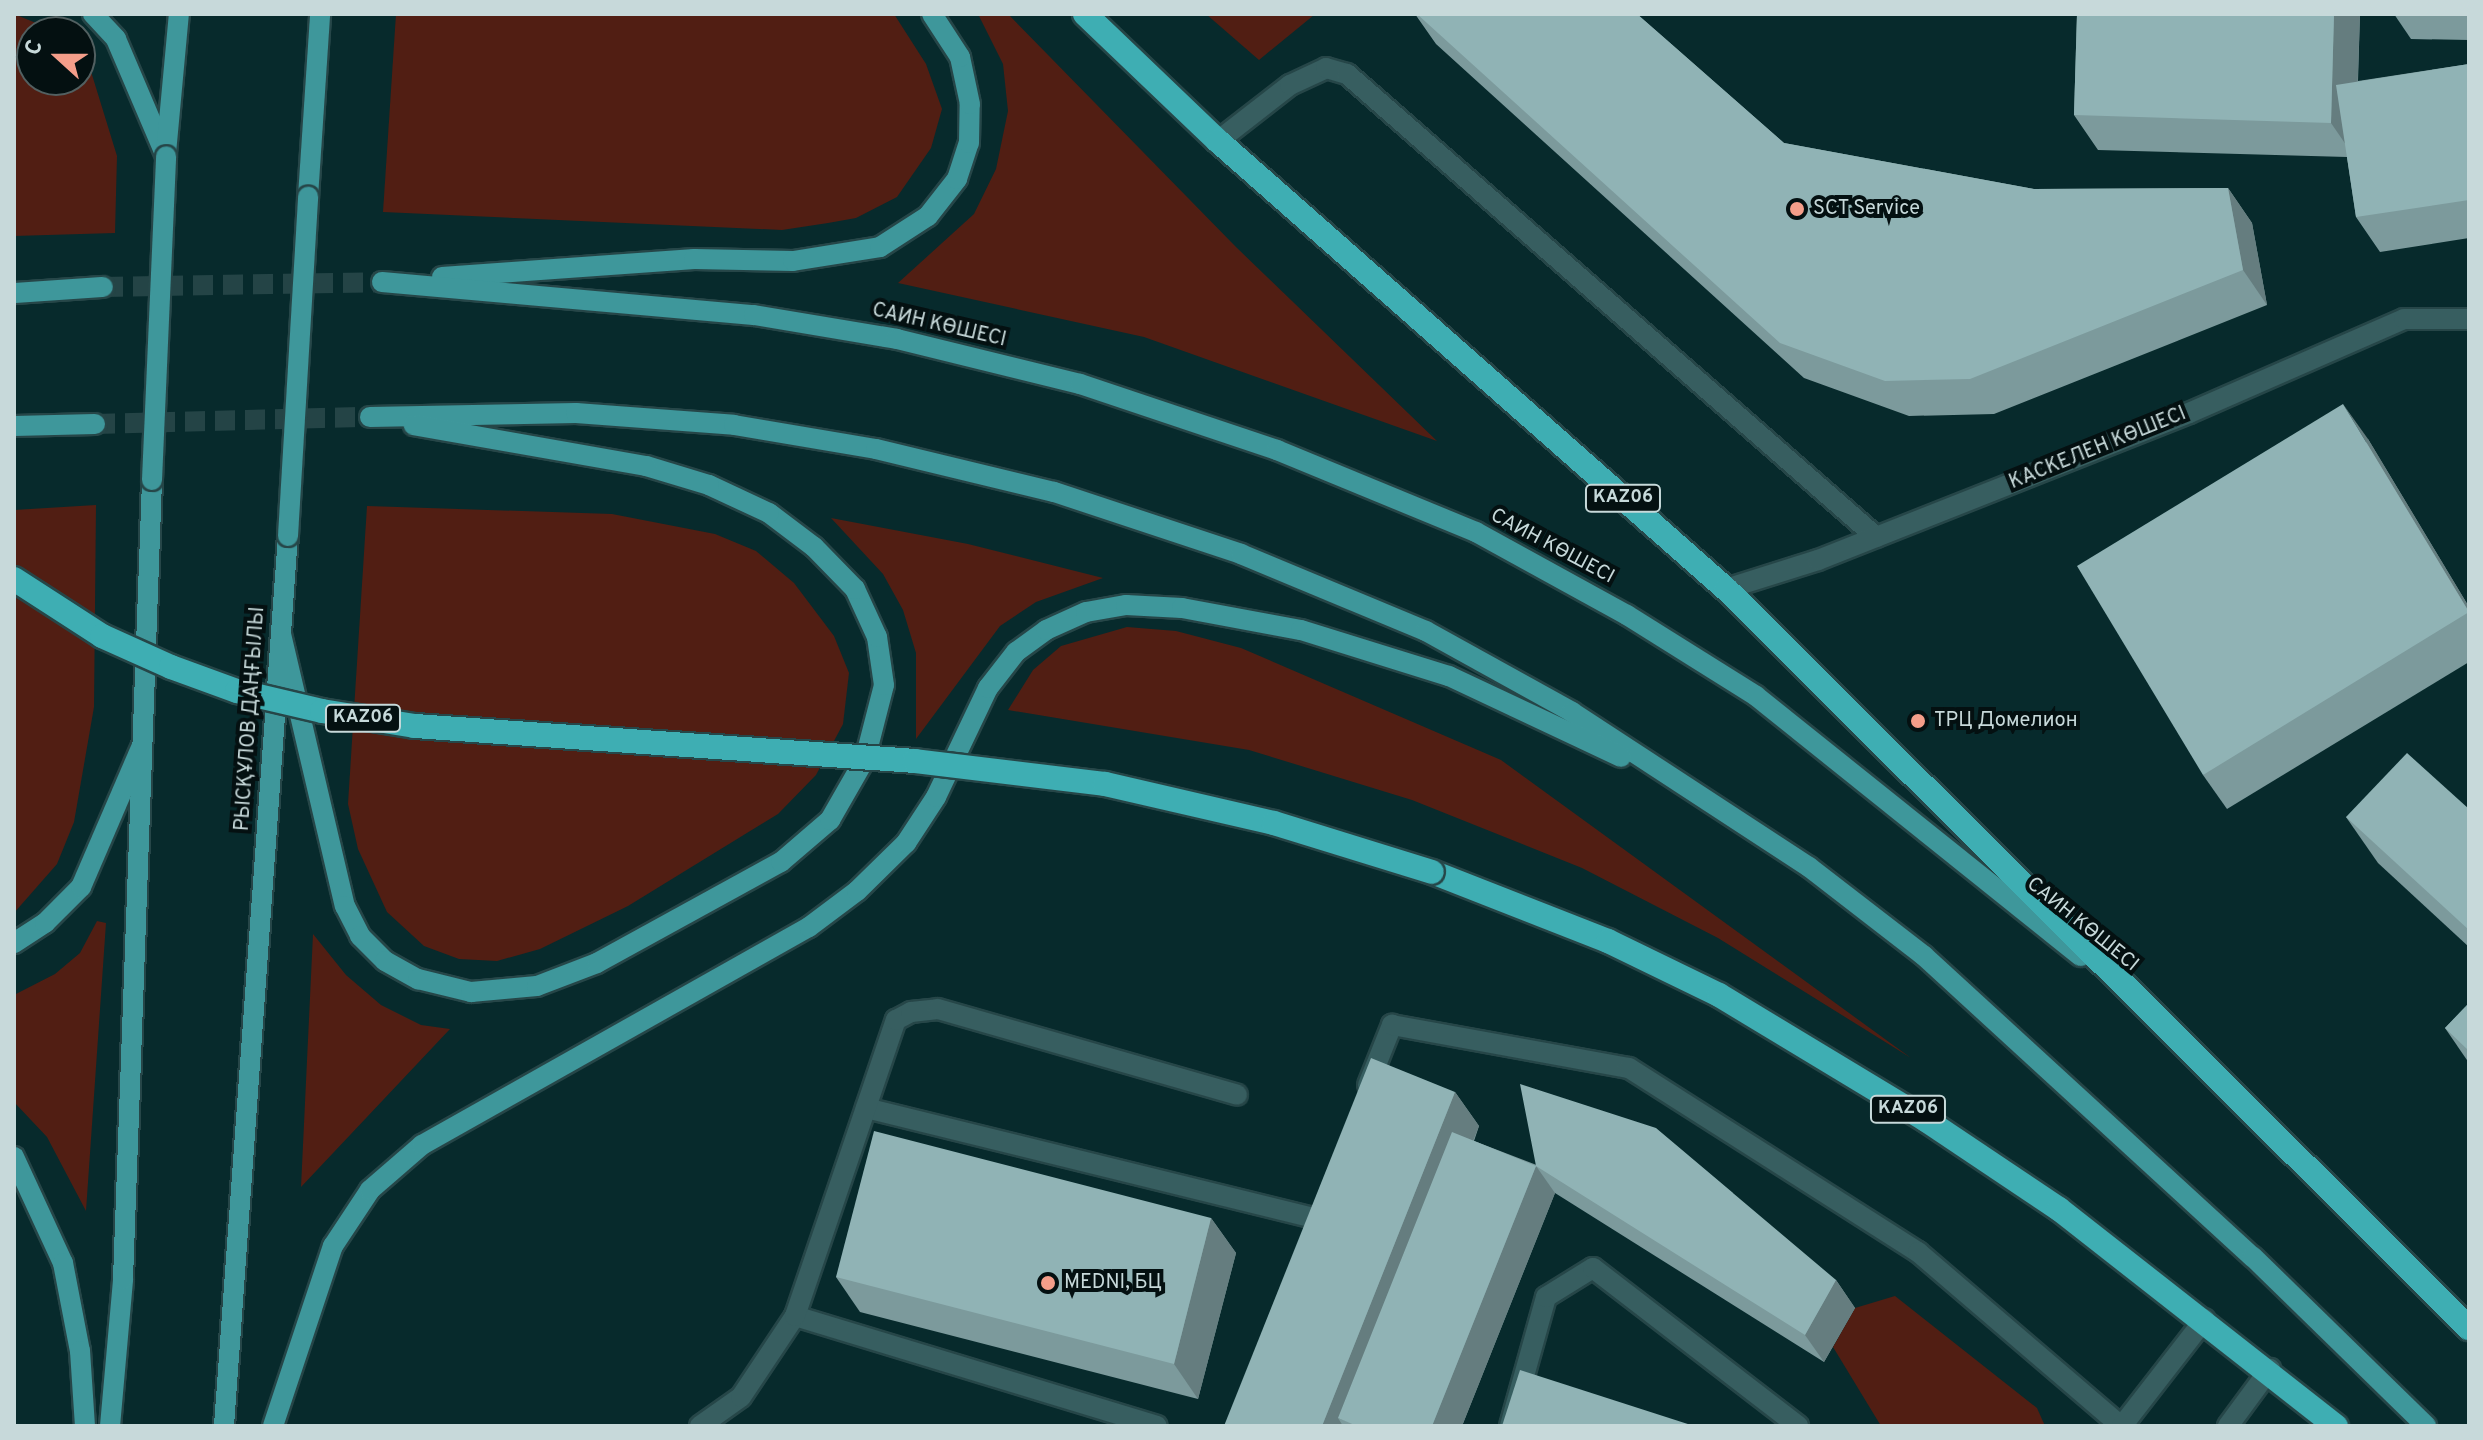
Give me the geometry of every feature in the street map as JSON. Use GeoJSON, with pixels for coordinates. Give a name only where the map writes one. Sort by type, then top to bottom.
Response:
{"type":"FeatureCollection","features":[{"type":"Feature","properties":{"kind":"highway","name":"KАZ06"},"geometry":{"type":"LineString","coordinates":[[1085,14],[1218,141],[1726,589],[2140,1004]]}},
{"type":"Feature","properties":{"kind":"highway","name":"KАZ06"},"geometry":{"type":"LineString","coordinates":[[14,579],[102,636],[171,667],[237,691],[322,711],[415,726],[915,761],[1105,784],[1274,823],[1432,872],[1608,941],[1719,995],[2019,1182],[2270,1369],[2336,1426]]}},
{"type":"Feature","properties":{"kind":"highway","name":"САИН КӨШЕСІ"},"geometry":{"type":"LineString","coordinates":[[2140,1004],[2469,1328]]}},
{"type":"Feature","properties":{"kind":"main road"},"geometry":{"type":"LineString","coordinates":[[93,14],[116,39],[166,156]]}},
{"type":"Feature","properties":{"kind":"main road"},"geometry":{"type":"LineString","coordinates":[[110,1426],[123,1279],[166,156],[179,14]]}},
{"type":"Feature","properties":{"kind":"main road","name":"РЫСҚҰЛОВ ДАҢҒЫЛЫ"},"geometry":{"type":"LineString","coordinates":[[224,1426],[288,536],[320,14]]}},
{"type":"Feature","properties":{"kind":"main road","name":"САИН КӨШЕСІ"},"geometry":{"type":"LineString","coordinates":[[932,14],[960,57],[970,104],[969,143],[957,179],[928,216],[880,247],[793,261],[694,259],[382,282],[754,315],[897,339],[1080,384],[1291,456],[1476,532],[1627,615],[1756,696],[2140,1004]]}},
{"type":"Feature","properties":{"kind":"main road"},"geometry":{"type":"LineString","coordinates":[[14,293],[103,287]]}},
{"type":"Feature","properties":{"kind":"main road"},"geometry":{"type":"LineString","coordinates":[[281,634],[331,853],[345,906],[360,936],[385,961],[418,979],[471,992],[537,986],[597,963],[781,862],[830,820],[865,759],[884,685],[877,637],[855,589],[814,547],[769,513],[709,485],[646,466],[370,417],[576,413],[734,425],[876,449],[1054,492],[1241,554],[1426,631],[1572,712],[1809,867],[1924,956],[2253,1257],[2426,1426]]}},
{"type":"Feature","properties":{"kind":"main road"},"geometry":{"type":"LineString","coordinates":[[14,426],[95,424]]}},
{"type":"Feature","properties":{"kind":"main road"},"geometry":{"type":"LineString","coordinates":[[273,1426],[333,1246],[370,1190],[422,1145],[758,957],[857,891],[906,843],[936,797],[988,688],[1016,652],[1072,618],[1126,605],[1182,608],[1301,630],[1449,676],[1686,788]]}},
{"type":"Feature","properties":{"kind":"main road"},"geometry":{"type":"LineString","coordinates":[[14,943],[45,923],[81,887],[146,737]]}},
{"type":"Feature","properties":{"kind":"main road"},"geometry":{"type":"LineString","coordinates":[[14,1158],[63,1263],[80,1351],[85,1426]]}},
{"type":"Feature","properties":{"kind":"street"},"geometry":{"type":"LineString","coordinates":[[1218,141],[1290,85],[1326,68],[1347,74],[1876,537]]}},
{"type":"Feature","properties":{"kind":"street","name":"КАСКЕЛЕН КӨШЕСІ"},"geometry":{"type":"LineString","coordinates":[[1726,589],[1876,537],[2189,413],[2404,319],[2469,319]]}},
{"type":"Feature","properties":{"kind":"street"},"geometry":{"type":"LineString","coordinates":[[700,1426],[741,1397],[795,1316],[896,1020],[911,1012],[938,1009],[1237,1095]]}},
{"type":"Feature","properties":{"kind":"street"},"geometry":{"type":"LineString","coordinates":[[1362,1099],[1392,1025],[1629,1068],[1918,1252],[2122,1426],[2205,1319]]}},
{"type":"Feature","properties":{"kind":"street"},"geometry":{"type":"LineString","coordinates":[[866,1108],[1315,1218]]}},
{"type":"Feature","properties":{"kind":"street"},"geometry":{"type":"LineString","coordinates":[[1510,1426],[1546,1297],[1593,1268],[1798,1426]]}},
{"type":"Feature","properties":{"kind":"street"},"geometry":{"type":"LineString","coordinates":[[795,1316],[1157,1426]]}},
{"type":"Feature","properties":{"kind":"street"},"geometry":{"type":"LineString","coordinates":[[2228,1426],[2270,1369]]}},
{"type":"Feature","properties":{"kind":"shaded area"},"geometry":{"type":"Polygon","coordinates":[[[14,14],[19,16],[16,16],[16,96],[96,96],[96,88],[117,156],[115,233],[14,236],[14,14]]]}},
{"type":"Feature","properties":{"kind":"shaded area"},"geometry":{"type":"Polygon","coordinates":[[[396,14],[894,14],[926,64],[942,109],[931,148],[897,197],[856,218],[782,230],[383,212],[396,14]]]}},
{"type":"Feature","properties":{"kind":"shaded area"},"geometry":{"type":"Polygon","coordinates":[[[978,14],[1008,14],[1236,247],[1437,441],[1144,337],[898,283],[974,214],[996,169],[1008,111],[1003,64],[978,14]]]}},
{"type":"Feature","properties":{"kind":"shaded area"},"geometry":{"type":"Polygon","coordinates":[[[1206,14],[1313,14],[1314,15],[1259,60],[1206,14]]]}},
{"type":"Feature","properties":{"kind":"shaded area"},"geometry":{"type":"Polygon","coordinates":[[[96,505],[94,707],[74,822],[57,864],[14,913],[14,510],[96,505]]]}},
{"type":"Feature","properties":{"kind":"shaded area"},"geometry":{"type":"Polygon","coordinates":[[[367,506],[612,514],[715,534],[756,551],[794,583],[834,636],[849,673],[843,724],[816,775],[778,814],[628,906],[540,949],[497,961],[459,959],[424,946],[387,912],[358,849],[348,804],[367,506]]]}},
{"type":"Feature","properties":{"kind":"shaded area"},"geometry":{"type":"Polygon","coordinates":[[[831,518],[968,544],[1103,578],[1036,602],[1000,626],[916,739],[916,653],[903,610],[883,574],[831,518]]]}},
{"type":"Feature","properties":{"kind":"shaded area"},"geometry":{"type":"Polygon","coordinates":[[[1127,627],[1176,631],[1241,648],[1501,760],[1911,1058],[1718,938],[1582,868],[1412,800],[1249,750],[1008,710],[1033,670],[1061,646],[1127,627]]]}},
{"type":"Feature","properties":{"kind":"shaded area"},"geometry":{"type":"Polygon","coordinates":[[[97,921],[106,923],[86,1211],[47,1137],[14,1102],[14,995],[55,974],[80,953],[97,921]]]}},
{"type":"Feature","properties":{"kind":"shaded area"},"geometry":{"type":"Polygon","coordinates":[[[313,934],[346,975],[381,1005],[421,1025],[450,1029],[301,1187],[313,934]]]}},
{"type":"Feature","properties":{"kind":"shaded area"},"geometry":{"type":"Polygon","coordinates":[[[1895,1296],[2037,1408],[2045,1426],[1881,1426],[1833,1347],[1855,1308],[1895,1296]]]}},
{"type":"Feature","properties":{"kind":"building","name":"SCT Service"},"geometry":{"type":"Polygon","coordinates":[[[1417,14],[1637,14],[1784,143],[2034,189],[2228,188],[2243,270],[1970,379],[1885,381],[1780,343],[1417,14]]]}},
{"type":"Feature","properties":{"kind":"building"},"geometry":{"type":"Polygon","coordinates":[[[2077,14],[2334,14],[2331,123],[2074,115],[2077,14]]]}},
{"type":"Feature","properties":{"kind":"building"},"geometry":{"type":"Polygon","coordinates":[[[2469,64],[2469,200],[2356,217],[2336,85],[2469,64]]]}},
{"type":"Feature","properties":{"kind":"building"},"geometry":{"type":"Polygon","coordinates":[[[2343,404],[2469,612],[2203,775],[2077,566],[2343,404]]]}},
{"type":"Feature","properties":{"kind":"building"},"geometry":{"type":"Polygon","coordinates":[[[2407,753],[2469,809],[2469,930],[2346,817],[2407,753]]]}},
{"type":"Feature","properties":{"kind":"building"},"geometry":{"type":"Polygon","coordinates":[[[2469,1003],[2469,1051],[2445,1028],[2469,1003]]]}},
{"type":"Feature","properties":{"kind":"building"},"geometry":{"type":"Polygon","coordinates":[[[1371,1058],[1455,1092],[1322,1426],[1224,1426],[1371,1058]]]}},
{"type":"Feature","properties":{"kind":"building"},"geometry":{"type":"Polygon","coordinates":[[[1520,1084],[1656,1128],[1836,1280],[1805,1335],[1536,1166],[1520,1084]]]}},
{"type":"Feature","properties":{"kind":"building","name":"MEDNI, БЦ"},"geometry":{"type":"Polygon","coordinates":[[[874,1131],[1211,1218],[1174,1364],[836,1277],[874,1131]]]}},
{"type":"Feature","properties":{"kind":"building"},"geometry":{"type":"Polygon","coordinates":[[[1452,1132],[1536,1166],[1432,1426],[1357,1426],[1338,1418],[1452,1132]]]}},
{"type":"Feature","properties":{"kind":"building"},"geometry":{"type":"Polygon","coordinates":[[[1520,1370],[1694,1426],[1502,1426],[1520,1370]]]}},
{"type":"Feature","properties":{"kind":"tunnel"},"geometry":{"type":"LineString","coordinates":[[103,287],[382,282]]}},
{"type":"Feature","properties":{"kind":"tunnel"},"geometry":{"type":"LineString","coordinates":[[95,424],[370,417]]}},
{"type":"Feature","properties":{"kind":"place","name":"SCT Service"},"geometry":{"type":"Point","coordinates":[1797,209]}},
{"type":"Feature","properties":{"kind":"place","name":"ТРЦ Домелион"},"geometry":{"type":"Point","coordinates":[1918,721]}},
{"type":"Feature","properties":{"kind":"place","name":"MEDNI, БЦ"},"geometry":{"type":"Point","coordinates":[1048,1283]}}]}
